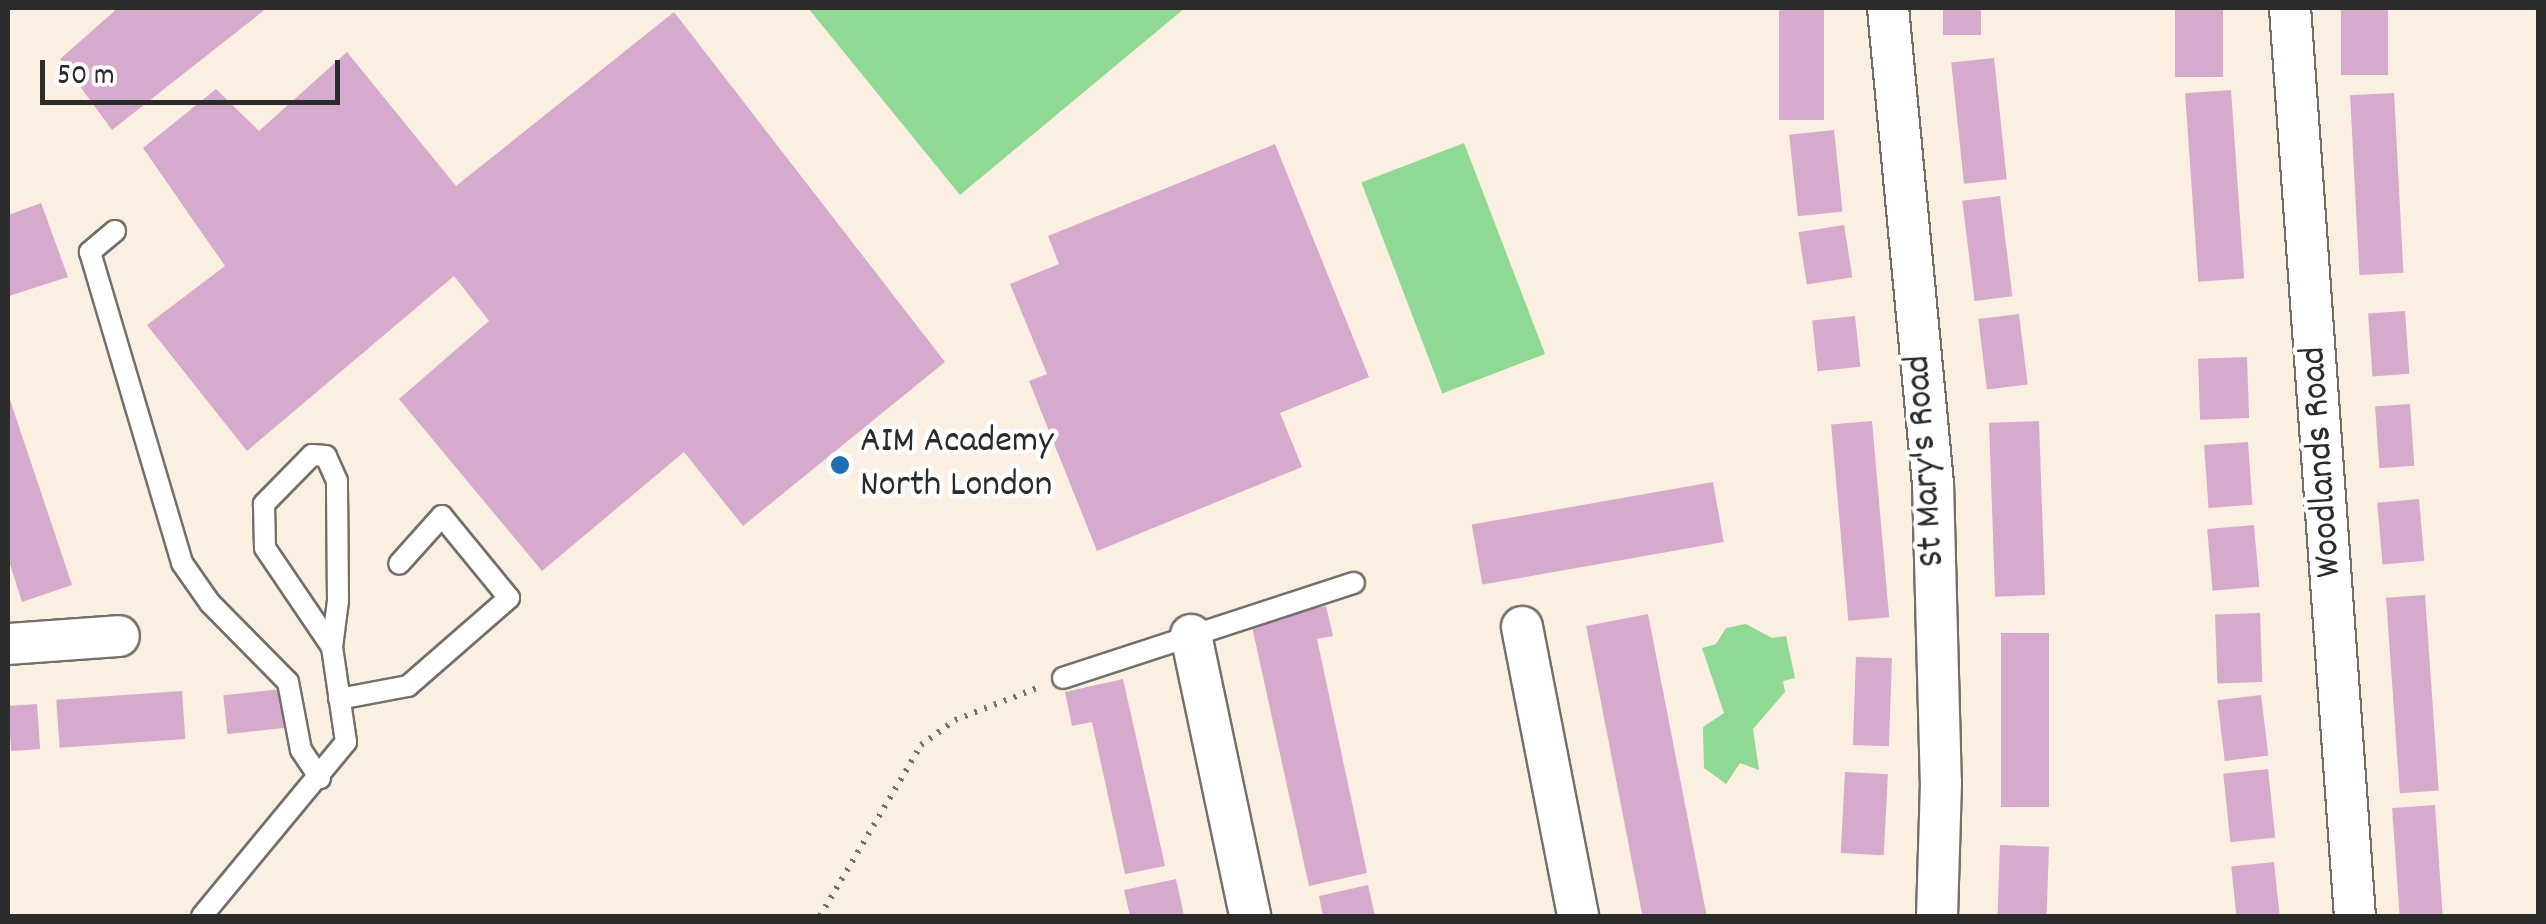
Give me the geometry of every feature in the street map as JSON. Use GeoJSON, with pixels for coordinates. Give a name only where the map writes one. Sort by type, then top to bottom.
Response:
{"type":"FeatureCollection","features":[{"type":"Feature","properties":{"kind":"street","name":"St Mary's Road"},"geometry":{"type":"LineString","coordinates":[[1888,8],[1933,483],[1941,782],[1937,916]]}},
{"type":"Feature","properties":{"kind":"street","name":"Woodlands Road"},"geometry":{"type":"LineString","coordinates":[[2290,8],[2354,916]]}},
{"type":"Feature","properties":{"kind":"street"},"geometry":{"type":"LineString","coordinates":[[1522,627],[1578,916]]}},
{"type":"Feature","properties":{"kind":"street"},"geometry":{"type":"LineString","coordinates":[[1191,635],[1250,916]]}},
{"type":"Feature","properties":{"kind":"street"},"geometry":{"type":"LineString","coordinates":[[8,644],[120,636]]}},
{"type":"Feature","properties":{"kind":"lane"},"geometry":{"type":"LineString","coordinates":[[115,230],[90,252],[182,563],[210,603],[288,682],[301,750],[320,778]]}},
{"type":"Feature","properties":{"kind":"lane"},"geometry":{"type":"LineString","coordinates":[[202,916],[346,742],[332,647],[338,602],[337,482],[326,456],[312,455],[264,504],[265,548],[332,647]]}},
{"type":"Feature","properties":{"kind":"lane"},"geometry":{"type":"LineString","coordinates":[[340,699],[408,686],[509,598],[442,516],[400,564]]}},
{"type":"Feature","properties":{"kind":"lane"},"geometry":{"type":"LineString","coordinates":[[1063,678],[1354,583]]}},
{"type":"Feature","properties":{"kind":"path"},"geometry":{"type":"LineString","coordinates":[[820,916],[922,745],[955,720],[1063,678]]}},
{"type":"Feature","properties":{"kind":"green space"},"geometry":{"type":"Polygon","coordinates":[[[808,8],[1185,8],[960,195],[808,8]]]}},
{"type":"Feature","properties":{"kind":"green space"},"geometry":{"type":"Polygon","coordinates":[[[1464,143],[1545,354],[1442,393],[1361,182],[1464,143]]]}},
{"type":"Feature","properties":{"kind":"green space"},"geometry":{"type":"Polygon","coordinates":[[[1746,624],[1772,638],[1786,636],[1795,678],[1783,681],[1785,692],[1753,729],[1759,770],[1740,763],[1726,784],[1704,768],[1703,727],[1724,713],[1702,648],[1716,644],[1726,628],[1746,624]]]}},
{"type":"Feature","properties":{"kind":"building"},"geometry":{"type":"Polygon","coordinates":[[[118,8],[267,8],[112,130],[60,59],[118,8]]]}},
{"type":"Feature","properties":{"kind":"building"},"geometry":{"type":"Polygon","coordinates":[[[1779,8],[1824,8],[1824,120],[1779,120],[1779,8]]]}},
{"type":"Feature","properties":{"kind":"building"},"geometry":{"type":"Polygon","coordinates":[[[1943,8],[1981,8],[1981,35],[1943,35],[1943,8]]]}},
{"type":"Feature","properties":{"kind":"building"},"geometry":{"type":"Polygon","coordinates":[[[2175,8],[2223,8],[2223,77],[2175,77],[2175,8]]]}},
{"type":"Feature","properties":{"kind":"building"},"geometry":{"type":"Polygon","coordinates":[[[2341,8],[2388,8],[2388,75],[2341,75],[2341,8]]]}},
{"type":"Feature","properties":{"kind":"building"},"geometry":{"type":"Polygon","coordinates":[[[674,12],[945,362],[743,526],[684,452],[542,571],[399,399],[489,321],[454,276],[247,451],[147,325],[225,266],[143,148],[216,89],[259,131],[347,52],[456,186],[674,12]]]}},
{"type":"Feature","properties":{"kind":"building"},"geometry":{"type":"Polygon","coordinates":[[[1994,58],[2007,179],[1964,184],[1951,62],[1994,58]]]}},
{"type":"Feature","properties":{"kind":"building"},"geometry":{"type":"Polygon","coordinates":[[[2231,90],[2244,279],[2198,282],[2185,93],[2231,90]]]}},
{"type":"Feature","properties":{"kind":"building"},"geometry":{"type":"Polygon","coordinates":[[[2394,93],[2403,273],[2359,275],[2350,95],[2394,93]]]}},
{"type":"Feature","properties":{"kind":"building"},"geometry":{"type":"Polygon","coordinates":[[[1834,130],[1843,212],[1798,216],[1789,135],[1834,130]]]}},
{"type":"Feature","properties":{"kind":"building"},"geometry":{"type":"Polygon","coordinates":[[[1275,144],[1369,377],[1280,413],[1302,467],[1097,551],[1029,381],[1047,374],[1010,284],[1059,264],[1048,236],[1275,144]]]}},
{"type":"Feature","properties":{"kind":"building"},"geometry":{"type":"Polygon","coordinates":[[[2000,196],[2012,296],[1975,301],[1962,201],[2000,196]]]}},
{"type":"Feature","properties":{"kind":"building"},"geometry":{"type":"Polygon","coordinates":[[[41,203],[68,277],[9,296],[8,215],[41,203]]]}},
{"type":"Feature","properties":{"kind":"building"},"geometry":{"type":"Polygon","coordinates":[[[1844,225],[1852,277],[1807,285],[1799,232],[1844,225]]]}},
{"type":"Feature","properties":{"kind":"building"},"geometry":{"type":"Polygon","coordinates":[[[2405,311],[2409,374],[2372,376],[2368,314],[2405,311]]]}},
{"type":"Feature","properties":{"kind":"building"},"geometry":{"type":"Polygon","coordinates":[[[2019,314],[2028,384],[1987,389],[1978,319],[2019,314]]]}},
{"type":"Feature","properties":{"kind":"building"},"geometry":{"type":"Polygon","coordinates":[[[1855,316],[1860,367],[1818,371],[1812,320],[1855,316]]]}},
{"type":"Feature","properties":{"kind":"building"},"geometry":{"type":"Polygon","coordinates":[[[2247,357],[2249,418],[2200,420],[2198,359],[2247,357]]]}},
{"type":"Feature","properties":{"kind":"building"},"geometry":{"type":"Polygon","coordinates":[[[8,394],[72,585],[22,602],[8,558],[8,394]]]}},
{"type":"Feature","properties":{"kind":"building"},"geometry":{"type":"Polygon","coordinates":[[[2410,404],[2414,466],[2379,468],[2375,406],[2410,404]]]}},
{"type":"Feature","properties":{"kind":"building"},"geometry":{"type":"Polygon","coordinates":[[[1872,421],[1889,617],[1848,621],[1831,425],[1872,421]]]}},
{"type":"Feature","properties":{"kind":"building"},"geometry":{"type":"Polygon","coordinates":[[[2039,421],[2045,595],[1995,597],[1989,423],[2039,421]]]}},
{"type":"Feature","properties":{"kind":"building"},"geometry":{"type":"Polygon","coordinates":[[[2248,442],[2252,505],[2209,508],[2204,445],[2248,442]]]}},
{"type":"Feature","properties":{"kind":"building"},"geometry":{"type":"Polygon","coordinates":[[[1713,482],[1724,542],[1482,585],[1472,525],[1713,482]]]}},
{"type":"Feature","properties":{"kind":"building"},"geometry":{"type":"Polygon","coordinates":[[[2419,499],[2424,561],[2383,564],[2377,503],[2419,499]]]}},
{"type":"Feature","properties":{"kind":"building"},"geometry":{"type":"Polygon","coordinates":[[[2254,525],[2259,587],[2213,591],[2207,529],[2254,525]]]}},
{"type":"Feature","properties":{"kind":"building"},"geometry":{"type":"Polygon","coordinates":[[[2425,595],[2439,791],[2400,793],[2386,598],[2425,595]]]}},
{"type":"Feature","properties":{"kind":"building"},"geometry":{"type":"Polygon","coordinates":[[[1326,606],[1333,636],[1317,639],[1367,873],[1309,886],[1251,622],[1326,606]]]}},
{"type":"Feature","properties":{"kind":"building"},"geometry":{"type":"Polygon","coordinates":[[[2260,613],[2262,682],[2217,684],[2215,615],[2260,613]]]}},
{"type":"Feature","properties":{"kind":"building"},"geometry":{"type":"Polygon","coordinates":[[[1648,614],[1707,915],[1643,916],[1586,626],[1648,614]]]}},
{"type":"Feature","properties":{"kind":"building"},"geometry":{"type":"Polygon","coordinates":[[[2001,633],[2049,633],[2049,807],[2001,807],[2001,633]]]}},
{"type":"Feature","properties":{"kind":"building"},"geometry":{"type":"Polygon","coordinates":[[[1856,657],[1892,658],[1889,746],[1853,745],[1856,657]]]}},
{"type":"Feature","properties":{"kind":"building"},"geometry":{"type":"Polygon","coordinates":[[[1123,679],[1165,866],[1125,874],[1092,722],[1072,726],[1065,692],[1123,679]]]}},
{"type":"Feature","properties":{"kind":"building"},"geometry":{"type":"Polygon","coordinates":[[[282,689],[286,728],[227,734],[223,695],[282,689]]]}},
{"type":"Feature","properties":{"kind":"building"},"geometry":{"type":"Polygon","coordinates":[[[182,691],[185,739],[60,748],[56,700],[182,691]]]}},
{"type":"Feature","properties":{"kind":"building"},"geometry":{"type":"Polygon","coordinates":[[[2261,695],[2268,756],[2225,761],[2217,700],[2261,695]]]}},
{"type":"Feature","properties":{"kind":"building"},"geometry":{"type":"Polygon","coordinates":[[[37,704],[40,749],[11,751],[8,706],[37,704]]]}},
{"type":"Feature","properties":{"kind":"building"},"geometry":{"type":"Polygon","coordinates":[[[2268,769],[2275,838],[2230,842],[2223,774],[2268,769]]]}},
{"type":"Feature","properties":{"kind":"building"},"geometry":{"type":"Polygon","coordinates":[[[1845,772],[1888,774],[1884,855],[1841,853],[1845,772]]]}},
{"type":"Feature","properties":{"kind":"building"},"geometry":{"type":"Polygon","coordinates":[[[2435,805],[2443,916],[2400,916],[2392,808],[2435,805]]]}},
{"type":"Feature","properties":{"kind":"building"},"geometry":{"type":"Polygon","coordinates":[[[2000,845],[2049,847],[2047,916],[1998,916],[2000,845]]]}},
{"type":"Feature","properties":{"kind":"building"},"geometry":{"type":"Polygon","coordinates":[[[2274,862],[2280,916],[2236,916],[2231,866],[2274,862]]]}},
{"type":"Feature","properties":{"kind":"building"},"geometry":{"type":"Polygon","coordinates":[[[1176,879],[1184,916],[1130,916],[1124,890],[1176,879]]]}},
{"type":"Feature","properties":{"kind":"building"},"geometry":{"type":"Polygon","coordinates":[[[1368,885],[1375,916],[1323,916],[1319,896],[1368,885]]]}},
{"type":"Feature","properties":{"kind":"place","name":"AIM Academy North London"},"geometry":{"type":"Point","coordinates":[840,465]}}]}
